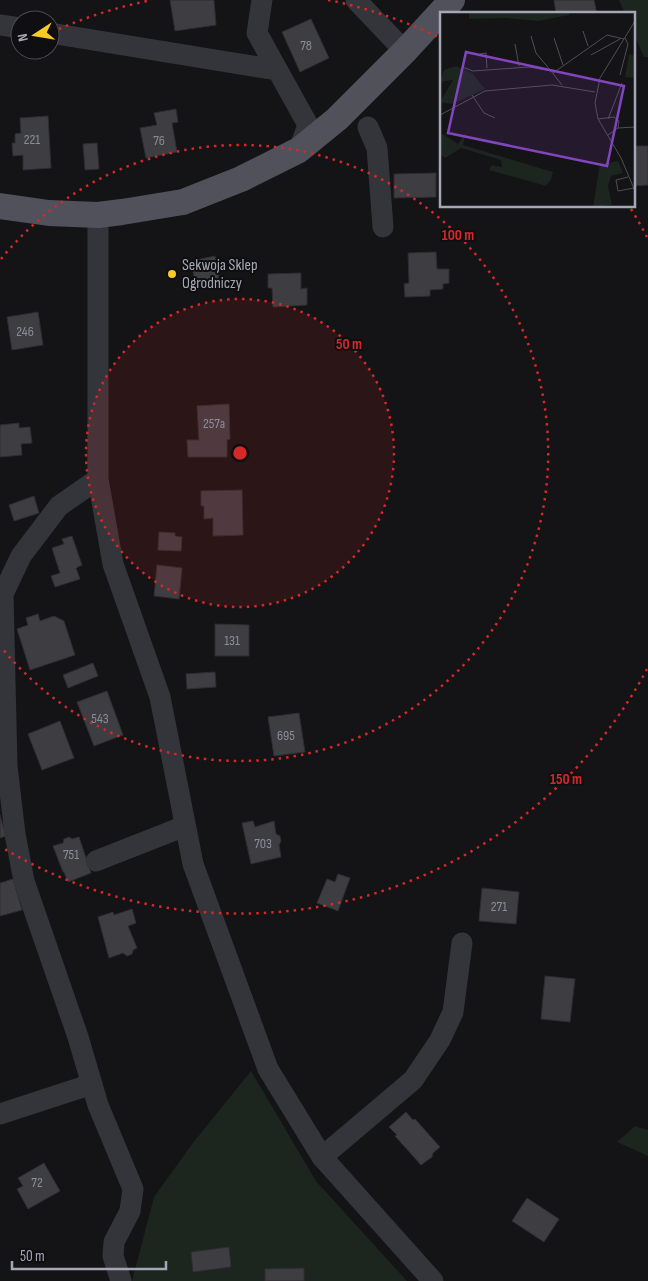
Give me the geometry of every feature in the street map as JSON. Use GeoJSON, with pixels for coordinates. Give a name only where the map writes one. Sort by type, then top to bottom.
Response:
{"type":"FeatureCollection","features":[{"type":"Feature","properties":{"kind":"main road"},"geometry":{"type":"LineString","coordinates":[[441,12],[452,0]]}},
{"type":"Feature","properties":{"kind":"main road"},"geometry":{"type":"LineString","coordinates":[[0,206],[49,214],[98,215],[183,202],[241,179],[299,150],[337,119],[440,13]]}},
{"type":"Feature","properties":{"kind":"street"},"geometry":{"type":"LineString","coordinates":[[262,0],[257,34],[308,125],[299,150]]}},
{"type":"Feature","properties":{"kind":"street"},"geometry":{"type":"LineString","coordinates":[[356,0],[406,50]]}},
{"type":"Feature","properties":{"kind":"street"},"geometry":{"type":"LineString","coordinates":[[60,35],[277,70]]}},
{"type":"Feature","properties":{"kind":"street"},"geometry":{"type":"LineString","coordinates":[[368,127],[376,148],[383,227]]}},
{"type":"Feature","properties":{"kind":"street"},"geometry":{"type":"LineString","coordinates":[[98,215],[98,479],[113,564],[160,697],[193,864],[268,1069],[322,1157],[433,1281]]}},
{"type":"Feature","properties":{"kind":"street"},"geometry":{"type":"LineString","coordinates":[[98,479],[59,506],[21,556],[7,566],[2,595],[9,851],[24,880],[78,1038],[98,1105],[133,1189],[130,1211],[114,1242],[113,1256],[121,1281]]}},
{"type":"Feature","properties":{"kind":"street"},"geometry":{"type":"LineString","coordinates":[[96,861],[185,826]]}},
{"type":"Feature","properties":{"kind":"street"},"geometry":{"type":"LineString","coordinates":[[322,1157],[413,1080],[440,1040],[453,1012],[462,943]]}},
{"type":"Feature","properties":{"kind":"street"},"geometry":{"type":"LineString","coordinates":[[0,1114],[92,1084]]}},
{"type":"Feature","properties":{"kind":"shaded area"},"geometry":{"type":"Polygon","coordinates":[[[619,0],[648,0],[648,57],[644,57],[636,39],[636,12],[624,12],[619,0]]]}},
{"type":"Feature","properties":{"kind":"shaded area"},"geometry":{"type":"Polygon","coordinates":[[[251,1071],[316,1181],[407,1281],[132,1281],[154,1197],[192,1144],[251,1071]]]}},
{"type":"Feature","properties":{"kind":"shaded area"},"geometry":{"type":"Polygon","coordinates":[[[635,1126],[648,1130],[648,1156],[617,1142],[635,1126]]]}},
{"type":"Feature","properties":{"kind":"building"},"geometry":{"type":"Polygon","coordinates":[[[170,0],[214,0],[216,25],[175,31],[170,0]]]}},
{"type":"Feature","properties":{"kind":"building"},"geometry":{"type":"Polygon","coordinates":[[[554,0],[594,0],[597,12],[556,12],[554,0]]]}},
{"type":"Feature","properties":{"kind":"building"},"geometry":{"type":"Polygon","coordinates":[[[311,19],[329,58],[300,72],[282,32],[311,19]]]}},
{"type":"Feature","properties":{"kind":"building"},"geometry":{"type":"Polygon","coordinates":[[[176,109],[178,122],[172,123],[177,152],[146,158],[140,128],[157,125],[154,113],[176,109]]]}},
{"type":"Feature","properties":{"kind":"building"},"geometry":{"type":"Polygon","coordinates":[[[48,116],[51,168],[23,170],[23,155],[13,156],[12,143],[15,143],[15,134],[21,133],[20,118],[48,116]]]}},
{"type":"Feature","properties":{"kind":"building"},"geometry":{"type":"Polygon","coordinates":[[[97,143],[99,169],[85,170],[83,144],[97,143]]]}},
{"type":"Feature","properties":{"kind":"building"},"geometry":{"type":"Polygon","coordinates":[[[636,146],[648,146],[648,185],[636,186],[636,146]]]}},
{"type":"Feature","properties":{"kind":"building"},"geometry":{"type":"Polygon","coordinates":[[[436,173],[436,197],[394,198],[394,174],[436,173]]]}},
{"type":"Feature","properties":{"kind":"building"},"geometry":{"type":"Polygon","coordinates":[[[436,252],[437,269],[449,269],[449,283],[443,284],[443,289],[430,290],[430,296],[405,297],[404,284],[409,283],[408,253],[436,252]]]}},
{"type":"Feature","properties":{"kind":"building"},"geometry":{"type":"Polygon","coordinates":[[[215,256],[219,279],[195,283],[191,261],[215,256]]]}},
{"type":"Feature","properties":{"kind":"building"},"geometry":{"type":"Polygon","coordinates":[[[301,273],[301,289],[307,288],[307,305],[273,307],[272,288],[268,288],[268,274],[301,273]]]}},
{"type":"Feature","properties":{"kind":"building"},"geometry":{"type":"Polygon","coordinates":[[[38,312],[43,345],[12,350],[7,317],[38,312]]]}},
{"type":"Feature","properties":{"kind":"building"},"geometry":{"type":"Polygon","coordinates":[[[229,404],[230,439],[227,440],[227,457],[188,457],[187,440],[199,440],[197,406],[229,404]]]}},
{"type":"Feature","properties":{"kind":"building"},"geometry":{"type":"Polygon","coordinates":[[[19,423],[19,428],[30,427],[32,443],[21,444],[22,455],[0,457],[0,425],[19,423]]]}},
{"type":"Feature","properties":{"kind":"building"},"geometry":{"type":"Polygon","coordinates":[[[242,490],[243,535],[213,536],[213,518],[204,519],[204,506],[201,506],[201,491],[242,490]]]}},
{"type":"Feature","properties":{"kind":"building"},"geometry":{"type":"Polygon","coordinates":[[[34,496],[39,513],[14,521],[9,505],[34,496]]]}},
{"type":"Feature","properties":{"kind":"building"},"geometry":{"type":"Polygon","coordinates":[[[159,532],[175,533],[175,536],[182,537],[181,551],[158,550],[159,532]]]}},
{"type":"Feature","properties":{"kind":"building"},"geometry":{"type":"Polygon","coordinates":[[[72,536],[82,565],[76,568],[80,579],[55,587],[51,576],[60,573],[52,548],[64,544],[62,539],[72,536]]]}},
{"type":"Feature","properties":{"kind":"building"},"geometry":{"type":"Polygon","coordinates":[[[157,565],[182,568],[179,599],[154,596],[157,565]]]}},
{"type":"Feature","properties":{"kind":"building"},"geometry":{"type":"Polygon","coordinates":[[[38,614],[40,621],[54,616],[64,621],[75,655],[30,670],[17,629],[28,625],[26,618],[38,614]]]}},
{"type":"Feature","properties":{"kind":"building"},"geometry":{"type":"Polygon","coordinates":[[[215,624],[249,625],[249,656],[215,656],[215,624]]]}},
{"type":"Feature","properties":{"kind":"building"},"geometry":{"type":"Polygon","coordinates":[[[93,663],[98,676],[68,688],[63,675],[93,663]]]}},
{"type":"Feature","properties":{"kind":"building"},"geometry":{"type":"Polygon","coordinates":[[[215,672],[216,687],[187,689],[186,674],[215,672]]]}},
{"type":"Feature","properties":{"kind":"building"},"geometry":{"type":"Polygon","coordinates":[[[107,691],[123,735],[94,746],[77,702],[107,691]]]}},
{"type":"Feature","properties":{"kind":"building"},"geometry":{"type":"Polygon","coordinates":[[[299,713],[305,752],[274,756],[268,717],[299,713]]]}},
{"type":"Feature","properties":{"kind":"building"},"geometry":{"type":"Polygon","coordinates":[[[60,721],[74,758],[42,770],[28,734],[60,721]]]}},
{"type":"Feature","properties":{"kind":"building"},"geometry":{"type":"Polygon","coordinates":[[[0,815],[6,836],[0,838],[0,815]]]}},
{"type":"Feature","properties":{"kind":"building"},"geometry":{"type":"Polygon","coordinates":[[[253,821],[255,827],[274,821],[276,834],[280,836],[281,841],[279,845],[281,857],[251,864],[242,823],[253,821]]]}},
{"type":"Feature","properties":{"kind":"building"},"geometry":{"type":"Polygon","coordinates":[[[69,837],[72,839],[79,837],[91,873],[68,882],[53,846],[63,843],[64,839],[69,837]]]}},
{"type":"Feature","properties":{"kind":"building"},"geometry":{"type":"Polygon","coordinates":[[[338,874],[350,878],[338,911],[317,903],[327,879],[335,882],[338,874]]]}},
{"type":"Feature","properties":{"kind":"building"},"geometry":{"type":"Polygon","coordinates":[[[13,879],[22,910],[0,916],[0,883],[13,879]]]}},
{"type":"Feature","properties":{"kind":"building"},"geometry":{"type":"Polygon","coordinates":[[[482,888],[519,892],[516,924],[479,921],[482,888]]]}},
{"type":"Feature","properties":{"kind":"building"},"geometry":{"type":"Polygon","coordinates":[[[132,909],[136,923],[128,926],[137,948],[133,950],[132,954],[127,956],[123,953],[109,958],[98,917],[113,912],[114,915],[132,909]]]}},
{"type":"Feature","properties":{"kind":"building"},"geometry":{"type":"Polygon","coordinates":[[[545,976],[575,979],[570,1022],[541,1019],[545,976]]]}},
{"type":"Feature","properties":{"kind":"building"},"geometry":{"type":"Polygon","coordinates":[[[406,1112],[413,1120],[415,1119],[440,1147],[433,1153],[432,1157],[421,1165],[389,1127],[406,1112]]]}},
{"type":"Feature","properties":{"kind":"building"},"geometry":{"type":"Polygon","coordinates":[[[44,1163],[60,1191],[28,1209],[17,1189],[23,1186],[18,1178],[44,1163]]]}},
{"type":"Feature","properties":{"kind":"building"},"geometry":{"type":"Polygon","coordinates":[[[527,1198],[559,1219],[544,1242],[512,1221],[527,1198]]]}},
{"type":"Feature","properties":{"kind":"building"},"geometry":{"type":"Polygon","coordinates":[[[229,1247],[231,1267],[193,1272],[191,1252],[229,1247]]]}},
{"type":"Feature","properties":{"kind":"building"},"geometry":{"type":"Polygon","coordinates":[[[304,1268],[304,1281],[265,1281],[265,1269],[304,1268]]]}},
{"type":"Feature","properties":{"kind":"place","name":"Sekwoja Sklep Ogrodniczy"},"geometry":{"type":"Point","coordinates":[172,274]}}]}
